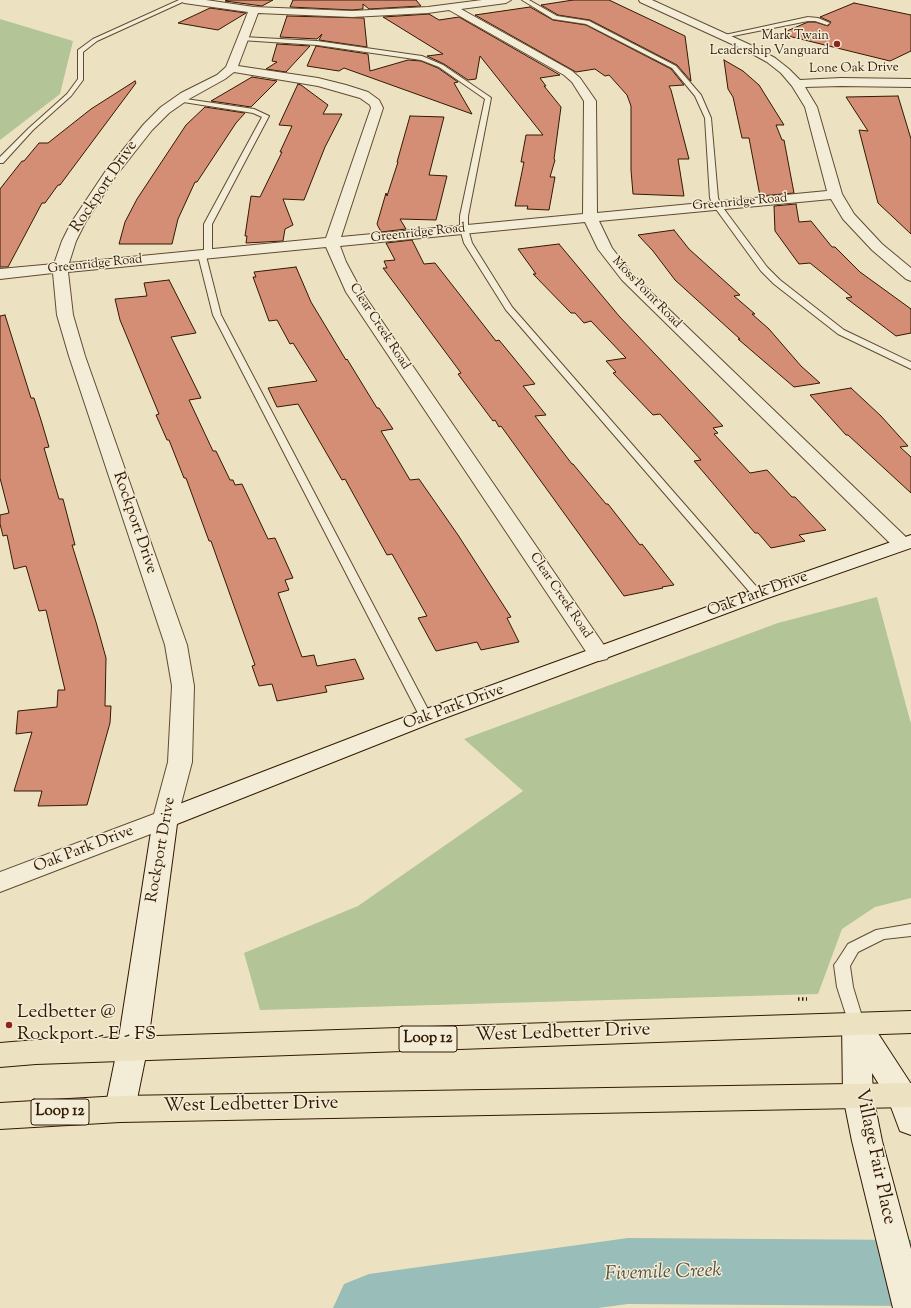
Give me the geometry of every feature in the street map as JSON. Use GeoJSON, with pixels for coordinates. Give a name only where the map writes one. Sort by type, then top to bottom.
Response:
{"type":"FeatureCollection","features":[{"type":"Feature","properties":{"kind":"main road","name":"West Ledbetter Drive"},"geometry":{"type":"LineString","coordinates":[[0,1055],[36,1052],[132,1050],[911,1022]]}},
{"type":"Feature","properties":{"kind":"main road","name":"West Ledbetter Drive"},"geometry":{"type":"LineString","coordinates":[[0,1116],[120,1109],[907,1095]]}},
{"type":"Feature","properties":{"kind":"street"},"geometry":{"type":"LineString","coordinates":[[184,0],[254,10],[352,14],[411,11],[506,0]]}},
{"type":"Feature","properties":{"kind":"street"},"geometry":{"type":"LineString","coordinates":[[644,0],[724,36],[771,60],[784,70],[797,84],[810,107],[835,194],[848,216],[877,247],[911,276]]}},
{"type":"Feature","properties":{"kind":"street","name":"Moss Point Road"},"geometry":{"type":"LineString","coordinates":[[450,7],[568,73],[576,80],[590,100],[590,217],[605,250],[626,277],[907,543]]}},
{"type":"Feature","properties":{"kind":"street","name":"Rockport Drive"},"geometry":{"type":"LineString","coordinates":[[120,1109],[132,1050],[165,819],[180,762],[184,686],[176,645],[76,356],[65,315],[60,269],[69,241],[78,223],[110,175],[148,126],[165,110],[179,100],[216,80],[231,68],[254,10]]}},
{"type":"Feature","properties":{"kind":"street"},"geometry":{"type":"LineString","coordinates":[[231,68],[318,82],[342,88],[364,95],[375,104],[377,108],[345,200],[332,243]]}},
{"type":"Feature","properties":{"kind":"street","name":"Lone Oak Drive"},"geometry":{"type":"LineString","coordinates":[[797,84],[841,82],[911,83]]}},
{"type":"Feature","properties":{"kind":"street","name":"Greenridge Road"},"geometry":{"type":"LineString","coordinates":[[0,274],[835,194]]}},
{"type":"Feature","properties":{"kind":"street","name":"Clear Creek Road"},"geometry":{"type":"LineString","coordinates":[[332,243],[339,262],[354,292],[599,654]]}},
{"type":"Feature","properties":{"kind":"street","name":"Oak Park Drive"},"geometry":{"type":"LineString","coordinates":[[0,882],[426,717],[758,595],[907,543]]}},
{"type":"Feature","properties":{"kind":"street","name":"Village Fair Place"},"geometry":{"type":"LineString","coordinates":[[856,1023],[907,1095],[911,1122]]}},
{"type":"Feature","properties":{"kind":"street","name":"Village Fair Place"},"geometry":{"type":"LineString","coordinates":[[856,1023],[858,1096],[867,1141],[910,1308]]}},
{"type":"Feature","properties":{"kind":"lane"},"geometry":{"type":"LineString","coordinates":[[0,161],[31,129],[69,95],[81,78],[80,51],[94,40],[184,0]]}},
{"type":"Feature","properties":{"kind":"lane"},"geometry":{"type":"LineString","coordinates":[[525,0],[555,18],[587,22],[674,66],[698,95],[708,118],[714,198],[717,205],[764,269],[777,282],[841,332],[911,366]]}},
{"type":"Feature","properties":{"kind":"lane"},"geometry":{"type":"LineString","coordinates":[[724,36],[808,19],[827,23]]}},
{"type":"Feature","properties":{"kind":"lane"},"geometry":{"type":"LineString","coordinates":[[243,39],[324,44],[422,58],[441,66],[488,98],[464,216],[464,230],[468,242],[509,308],[758,595]]}},
{"type":"Feature","properties":{"kind":"lane"},"geometry":{"type":"LineString","coordinates":[[179,100],[254,111],[266,116],[208,224],[205,254],[217,315],[426,717]]}},
{"type":"Feature","properties":{"kind":"lane"},"geometry":{"type":"LineString","coordinates":[[856,1023],[845,987],[842,965],[853,948],[881,934],[911,930]]}},
{"type":"Feature","properties":{"kind":"green space"},"geometry":{"type":"Polygon","coordinates":[[[0,19],[73,41],[60,94],[0,140],[0,19]]]}},
{"type":"Feature","properties":{"kind":"green space"},"geometry":{"type":"Polygon","coordinates":[[[877,597],[911,724],[911,898],[875,907],[842,929],[818,994],[260,1010],[244,953],[358,906],[523,791],[464,739],[778,623],[877,597]]]}},
{"type":"Feature","properties":{"kind":"building"},"geometry":{"type":"Polygon","coordinates":[[[273,0],[262,6],[225,1],[273,0]]]}},
{"type":"Feature","properties":{"kind":"building"},"geometry":{"type":"Polygon","coordinates":[[[293,0],[416,0],[421,6],[369,9],[363,4],[363,9],[352,10],[290,7],[293,0]]]}},
{"type":"Feature","properties":{"kind":"building"},"geometry":{"type":"Polygon","coordinates":[[[573,0],[609,0],[685,36],[691,81],[677,65],[590,20],[558,15],[541,5],[573,0]]]}},
{"type":"Feature","properties":{"kind":"building"},"geometry":{"type":"Polygon","coordinates":[[[854,3],[911,15],[911,51],[890,61],[780,34],[808,22],[815,22],[828,26],[831,22],[820,17],[854,3]]]}},
{"type":"Feature","properties":{"kind":"building"},"geometry":{"type":"Polygon","coordinates":[[[530,7],[553,20],[586,25],[671,69],[684,85],[669,86],[689,159],[678,159],[684,196],[633,194],[631,170],[631,106],[627,95],[609,75],[605,76],[595,69],[576,72],[475,15],[530,7]]]}},
{"type":"Feature","properties":{"kind":"building"},"geometry":{"type":"Polygon","coordinates":[[[210,8],[246,13],[218,30],[178,23],[210,8]]]}},
{"type":"Feature","properties":{"kind":"building"},"geometry":{"type":"Polygon","coordinates":[[[429,14],[439,20],[459,17],[560,75],[540,78],[546,86],[544,86],[561,107],[555,160],[550,177],[555,177],[549,210],[527,209],[528,206],[515,206],[524,162],[521,162],[526,135],[543,135],[480,56],[476,79],[468,80],[444,64],[427,56],[443,54],[383,17],[429,14]]]}},
{"type":"Feature","properties":{"kind":"building"},"geometry":{"type":"Polygon","coordinates":[[[287,16],[364,18],[367,47],[319,40],[322,34],[317,39],[280,37],[287,16]]]}},
{"type":"Feature","properties":{"kind":"building"},"geometry":{"type":"Polygon","coordinates":[[[277,44],[310,46],[286,72],[266,69],[277,62],[272,61],[277,44]]]}},
{"type":"Feature","properties":{"kind":"building"},"geometry":{"type":"Polygon","coordinates":[[[316,46],[368,54],[370,71],[408,60],[421,61],[438,68],[458,82],[454,83],[472,114],[344,68],[339,71],[307,66],[316,46]]]}},
{"type":"Feature","properties":{"kind":"building"},"geometry":{"type":"Polygon","coordinates":[[[724,60],[743,71],[759,85],[784,125],[776,125],[782,140],[784,140],[794,193],[760,196],[749,138],[742,138],[733,97],[728,89],[724,60]]]}},
{"type":"Feature","properties":{"kind":"building"},"geometry":{"type":"Polygon","coordinates":[[[252,77],[277,81],[251,107],[211,101],[252,77]]]}},
{"type":"Feature","properties":{"kind":"building"},"geometry":{"type":"Polygon","coordinates":[[[135,81],[136,83],[60,185],[58,185],[45,203],[42,203],[8,267],[0,267],[0,189],[22,161],[24,161],[39,143],[48,143],[91,109],[135,81]]]}},
{"type":"Feature","properties":{"kind":"building"},"geometry":{"type":"Polygon","coordinates":[[[298,84],[328,105],[323,114],[342,114],[325,147],[304,200],[283,199],[293,225],[285,229],[283,241],[246,243],[247,236],[245,236],[251,196],[260,197],[282,152],[280,152],[292,126],[279,125],[298,84]]]}},
{"type":"Feature","properties":{"kind":"building"},"geometry":{"type":"Polygon","coordinates":[[[898,96],[911,139],[911,234],[878,203],[859,130],[868,131],[846,97],[898,96]]]}},
{"type":"Feature","properties":{"kind":"building"},"geometry":{"type":"Polygon","coordinates":[[[205,107],[245,113],[236,123],[197,182],[195,182],[178,219],[172,244],[119,244],[125,222],[137,199],[186,125],[205,107]]]}},
{"type":"Feature","properties":{"kind":"building"},"geometry":{"type":"Polygon","coordinates":[[[410,116],[444,117],[429,175],[447,176],[436,220],[400,219],[406,229],[381,232],[377,224],[386,193],[387,196],[398,162],[410,116]]]}},
{"type":"Feature","properties":{"kind":"building"},"geometry":{"type":"Polygon","coordinates":[[[796,204],[799,222],[811,221],[832,247],[835,247],[860,272],[911,309],[911,333],[896,336],[846,298],[852,297],[810,263],[799,264],[775,231],[774,206],[796,204]]]}},
{"type":"Feature","properties":{"kind":"building"},"geometry":{"type":"Polygon","coordinates":[[[674,230],[689,249],[740,295],[734,296],[755,314],[752,314],[769,329],[801,366],[820,383],[794,387],[738,339],[740,339],[675,280],[653,251],[638,235],[674,230]]]}},
{"type":"Feature","properties":{"kind":"building"},"geometry":{"type":"Polygon","coordinates":[[[412,240],[424,264],[435,263],[496,341],[499,340],[535,384],[523,386],[546,415],[535,416],[572,464],[606,504],[608,504],[640,545],[642,544],[674,585],[624,596],[501,426],[499,427],[495,420],[493,421],[458,374],[461,373],[383,268],[387,268],[384,261],[395,260],[386,243],[412,240]]]}},
{"type":"Feature","properties":{"kind":"building"},"geometry":{"type":"Polygon","coordinates":[[[559,244],[619,316],[723,426],[713,428],[718,433],[714,434],[750,473],[767,470],[826,530],[799,535],[805,541],[771,548],[758,533],[755,533],[694,461],[701,460],[660,414],[653,415],[613,373],[616,372],[606,361],[626,358],[591,321],[584,323],[575,313],[571,313],[533,274],[536,274],[518,249],[559,244]]]}},
{"type":"Feature","properties":{"kind":"building"},"geometry":{"type":"Polygon","coordinates":[[[296,267],[311,302],[346,360],[347,359],[377,408],[379,408],[393,429],[381,431],[410,480],[419,479],[458,535],[511,617],[507,618],[519,642],[481,650],[477,642],[436,651],[418,618],[427,616],[392,554],[387,555],[345,479],[342,480],[298,404],[277,407],[268,388],[317,381],[293,343],[290,344],[277,320],[269,321],[253,277],[256,277],[254,272],[296,267]]]}},
{"type":"Feature","properties":{"kind":"building"},"geometry":{"type":"Polygon","coordinates":[[[169,280],[196,333],[171,337],[201,398],[189,400],[213,451],[216,451],[230,480],[233,480],[235,485],[242,484],[268,539],[275,538],[293,578],[285,580],[289,590],[278,593],[302,657],[314,655],[317,666],[355,659],[364,679],[325,686],[327,692],[277,701],[272,684],[259,686],[252,666],[255,665],[211,541],[209,541],[186,478],[184,478],[169,440],[167,440],[156,415],[159,414],[120,320],[115,299],[147,296],[144,283],[169,280]]]}},
{"type":"Feature","properties":{"kind":"building"},"geometry":{"type":"Polygon","coordinates":[[[5,315],[31,398],[34,398],[49,447],[44,448],[59,499],[63,499],[75,545],[72,545],[106,658],[105,706],[111,706],[110,723],[87,805],[38,806],[42,791],[14,791],[32,732],[16,734],[18,711],[57,707],[58,690],[65,690],[46,610],[39,611],[26,566],[14,569],[7,535],[3,536],[0,524],[0,515],[9,513],[0,478],[0,316],[5,315]]]}},
{"type":"Feature","properties":{"kind":"building"},"geometry":{"type":"Polygon","coordinates":[[[851,388],[881,416],[908,446],[900,447],[911,457],[911,493],[848,435],[846,435],[810,395],[851,388]]]}},
{"type":"Feature","properties":{"kind":"waterway","name":"Fivemile Creek"},"geometry":{"type":"LineString","coordinates":[[369,1308],[628,1271],[911,1273]]}},
{"type":"Feature","properties":{"kind":"place","name":"Mark Twain Leadership Vanguard"},"geometry":{"type":"Point","coordinates":[837,44]}},
{"type":"Feature","properties":{"kind":"place","name":"Ledbetter @ Rockport - E - FS"},"geometry":{"type":"Point","coordinates":[9,1025]}}]}
